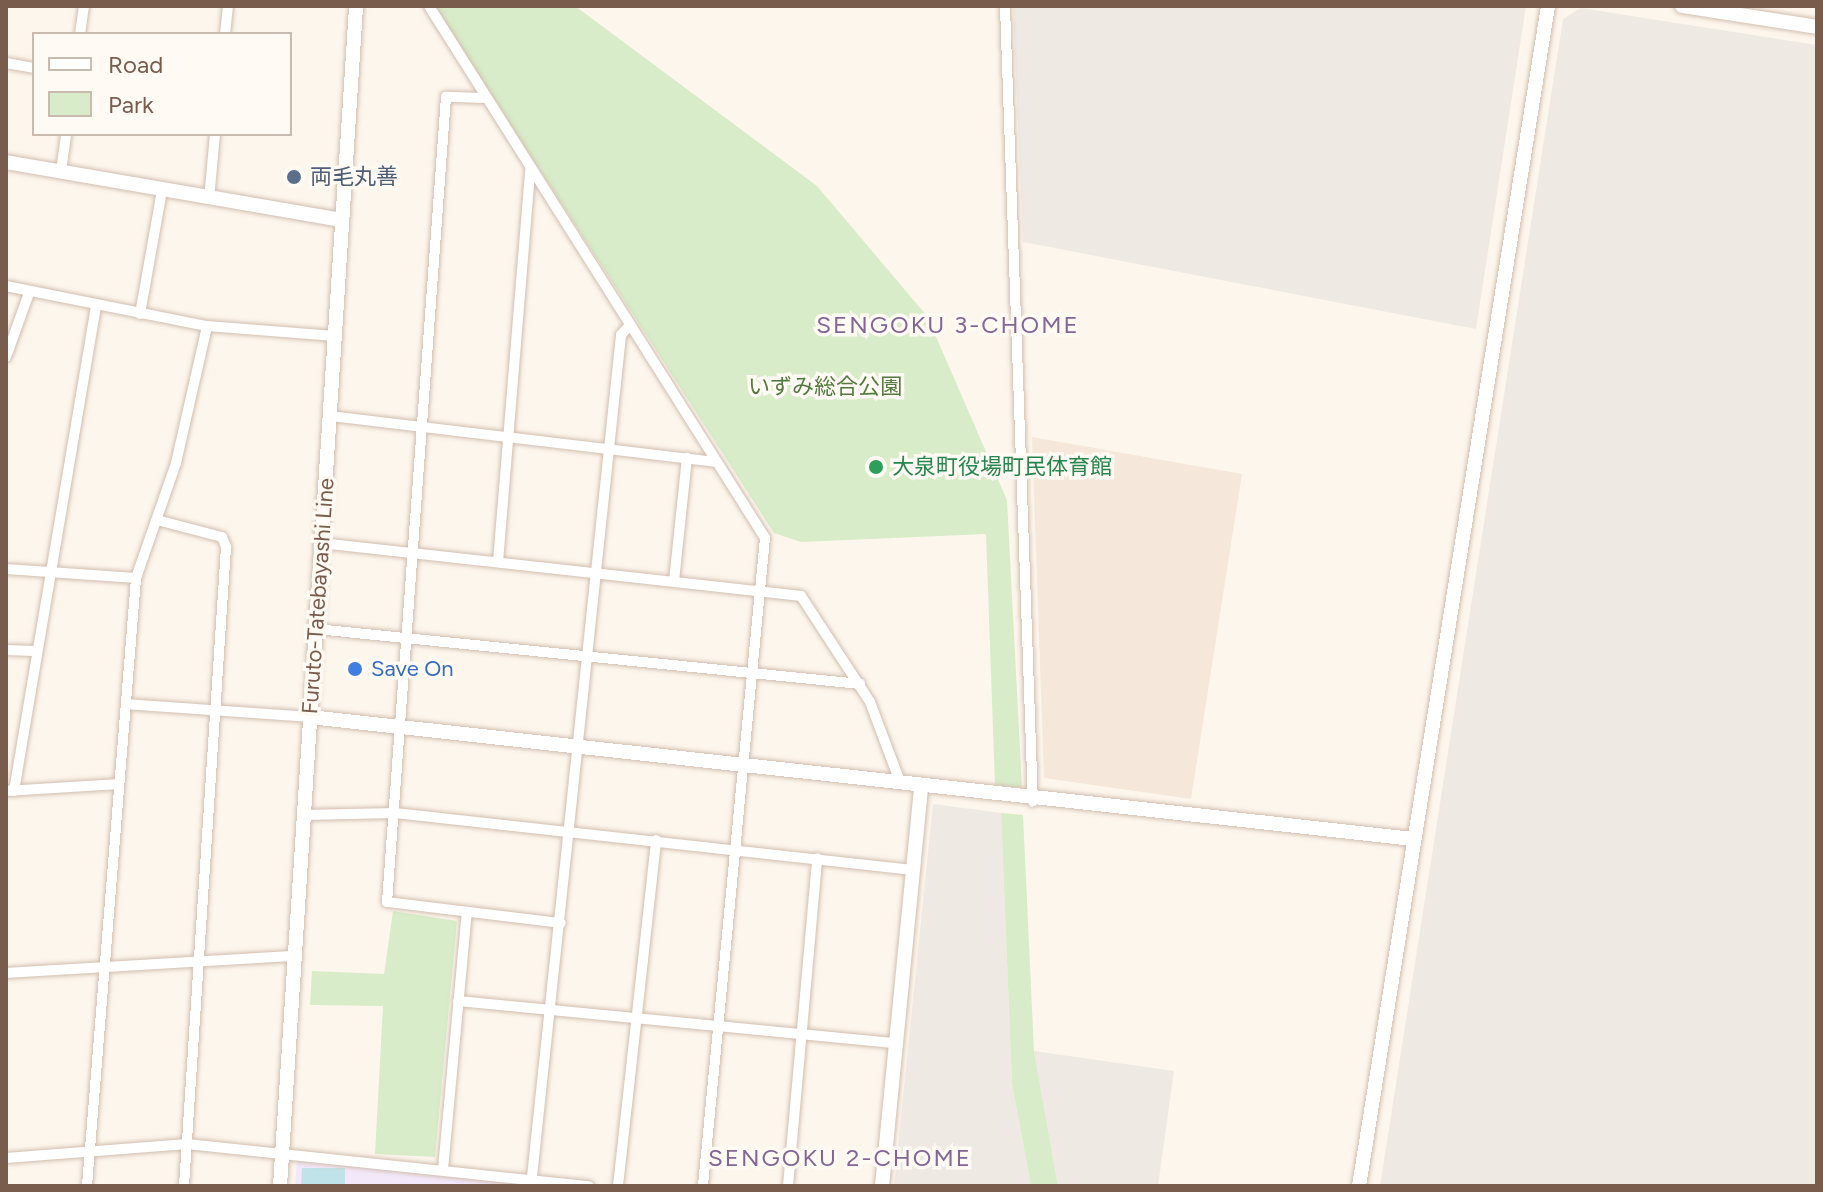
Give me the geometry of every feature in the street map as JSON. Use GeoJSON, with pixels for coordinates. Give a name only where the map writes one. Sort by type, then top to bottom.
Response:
{"type":"FeatureCollection","features":[{"type":"Feature","properties":{"kind":"street"},"geometry":{"type":"LineString","coordinates":[[80,32],[84,6]]}},
{"type":"Feature","properties":{"kind":"street"},"geometry":{"type":"LineString","coordinates":[[225,32],[228,6]]}},
{"type":"Feature","properties":{"kind":"street","name":"Furuto-Tatebayashi Line"},"geometry":{"type":"LineString","coordinates":[[280,1186],[356,6]]}},
{"type":"Feature","properties":{"kind":"street"},"geometry":{"type":"LineString","coordinates":[[429,6],[483,98],[765,538],[738,849],[703,1186]]}},
{"type":"Feature","properties":{"kind":"street"},"geometry":{"type":"LineString","coordinates":[[1005,6],[1033,802]]}},
{"type":"Feature","properties":{"kind":"street"},"geometry":{"type":"LineString","coordinates":[[1359,1186],[1548,6]]}},
{"type":"Feature","properties":{"kind":"street"},"geometry":{"type":"LineString","coordinates":[[1682,6],[1719,9],[1817,27]]}},
{"type":"Feature","properties":{"kind":"street"},"geometry":{"type":"LineString","coordinates":[[6,63],[32,68]]}},
{"type":"Feature","properties":{"kind":"street"},"geometry":{"type":"LineString","coordinates":[[483,98],[446,97],[387,902],[561,923]]}},
{"type":"Feature","properties":{"kind":"street"},"geometry":{"type":"LineString","coordinates":[[61,171],[66,136]]}},
{"type":"Feature","properties":{"kind":"street"},"geometry":{"type":"LineString","coordinates":[[209,199],[215,136]]}},
{"type":"Feature","properties":{"kind":"street"},"geometry":{"type":"LineString","coordinates":[[6,162],[342,220]]}},
{"type":"Feature","properties":{"kind":"street"},"geometry":{"type":"LineString","coordinates":[[498,562],[530,170]]}},
{"type":"Feature","properties":{"kind":"street"},"geometry":{"type":"LineString","coordinates":[[140,314],[162,191]]}},
{"type":"Feature","properties":{"kind":"street"},"geometry":{"type":"LineString","coordinates":[[6,286],[207,326],[335,336]]}},
{"type":"Feature","properties":{"kind":"street"},"geometry":{"type":"LineString","coordinates":[[6,357],[29,293]]}},
{"type":"Feature","properties":{"kind":"street"},"geometry":{"type":"LineString","coordinates":[[96,306],[10,791],[119,784]]}},
{"type":"Feature","properties":{"kind":"street"},"geometry":{"type":"LineString","coordinates":[[87,1186],[86,1152],[136,578],[157,520],[207,326]]}},
{"type":"Feature","properties":{"kind":"street"},"geometry":{"type":"LineString","coordinates":[[531,1183],[572,831],[621,335],[629,326]]}},
{"type":"Feature","properties":{"kind":"street"},"geometry":{"type":"LineString","coordinates":[[330,416],[716,462]]}},
{"type":"Feature","properties":{"kind":"street"},"geometry":{"type":"LineString","coordinates":[[674,581],[687,458]]}},
{"type":"Feature","properties":{"kind":"street"},"geometry":{"type":"LineString","coordinates":[[157,520],[226,542],[184,1186]]}},
{"type":"Feature","properties":{"kind":"street"},"geometry":{"type":"LineString","coordinates":[[321,543],[801,596],[860,684],[900,782]]}},
{"type":"Feature","properties":{"kind":"street"},"geometry":{"type":"LineString","coordinates":[[6,569],[136,578]]}},
{"type":"Feature","properties":{"kind":"street"},"geometry":{"type":"LineString","coordinates":[[316,629],[753,676],[860,684]]}},
{"type":"Feature","properties":{"kind":"street"},"geometry":{"type":"LineString","coordinates":[[6,650],[35,651]]}},
{"type":"Feature","properties":{"kind":"street"},"geometry":{"type":"LineString","coordinates":[[126,704],[400,726],[900,782],[1033,802],[1414,839]]}},
{"type":"Feature","properties":{"kind":"street"},"geometry":{"type":"LineString","coordinates":[[882,1186],[921,785]]}},
{"type":"Feature","properties":{"kind":"street"},"geometry":{"type":"LineString","coordinates":[[304,815],[395,813],[913,870]]}},
{"type":"Feature","properties":{"kind":"street"},"geometry":{"type":"LineString","coordinates":[[618,1186],[656,840]]}},
{"type":"Feature","properties":{"kind":"street"},"geometry":{"type":"LineString","coordinates":[[788,1186],[817,858]]}},
{"type":"Feature","properties":{"kind":"street"},"geometry":{"type":"LineString","coordinates":[[443,1169],[467,912]]}},
{"type":"Feature","properties":{"kind":"street"},"geometry":{"type":"LineString","coordinates":[[6,973],[103,964],[295,956]]}},
{"type":"Feature","properties":{"kind":"street"},"geometry":{"type":"LineString","coordinates":[[458,1001],[896,1043]]}},
{"type":"Feature","properties":{"kind":"street"},"geometry":{"type":"LineString","coordinates":[[6,1158],[187,1144],[443,1169],[531,1183],[589,1186]]}},
{"type":"Feature","properties":{"kind":"shaded area"},"geometry":{"type":"Polygon","coordinates":[[[1013,6],[1526,6],[1476,329],[1023,242],[1013,6]]]}},
{"type":"Feature","properties":{"kind":"shaded area"},"geometry":{"type":"Polygon","coordinates":[[[1581,8],[1817,45],[1817,1186],[1380,1186],[1563,19],[1581,8]]]}},
{"type":"Feature","properties":{"kind":"shaded area"},"geometry":{"type":"Polygon","coordinates":[[[1032,437],[1242,474],[1191,799],[1044,778],[1032,437]]]}},
{"type":"Feature","properties":{"kind":"shaded area"},"geometry":{"type":"Polygon","coordinates":[[[933,804],[1001,813],[1012,1084],[1031,1186],[894,1186],[933,804]]]}},
{"type":"Feature","properties":{"kind":"shaded area"},"geometry":{"type":"Polygon","coordinates":[[[1034,1051],[1174,1071],[1158,1186],[1058,1186],[1034,1051]]]}},
{"type":"Feature","properties":{"kind":"shaded area"},"geometry":{"type":"Polygon","coordinates":[[[297,1160],[521,1184],[522,1186],[295,1186],[297,1160]]]}},
{"type":"Feature","properties":{"kind":"green space","name":"いずみ総合公園"},"geometry":{"type":"Polygon","coordinates":[[[434,6],[575,6],[817,186],[927,316],[1007,500],[1022,788],[995,785],[986,534],[801,542],[774,533],[434,6]]]}},
{"type":"Feature","properties":{"kind":"green space"},"geometry":{"type":"Polygon","coordinates":[[[1001,813],[1023,815],[1034,1051],[1058,1186],[1031,1186],[1012,1084],[1001,813]]]}},
{"type":"Feature","properties":{"kind":"green space"},"geometry":{"type":"Polygon","coordinates":[[[393,911],[457,921],[435,1157],[375,1154],[383,1006],[310,1005],[312,971],[384,974],[393,911]]]}},
{"type":"Feature","properties":{"kind":"water"},"geometry":{"type":"Polygon","coordinates":[[[302,1168],[345,1168],[345,1186],[301,1186],[302,1168]]]}},
{"type":"Feature","properties":{"kind":"place","name":"両毛丸善"},"geometry":{"type":"Point","coordinates":[294,177]}},
{"type":"Feature","properties":{"kind":"place","name":"大泉町役場町民体育館"},"geometry":{"type":"Point","coordinates":[876,467]}},
{"type":"Feature","properties":{"kind":"place","name":"Save On"},"geometry":{"type":"Point","coordinates":[355,669]}},
{"type":"Feature","properties":{"kind":"district","name":"SENGOKU 3-CHOME"},"geometry":{"type":"Point","coordinates":[948,325]}},
{"type":"Feature","properties":{"kind":"district","name":"SENGOKU 2-CHOME"},"geometry":{"type":"Point","coordinates":[840,1158]}}]}
